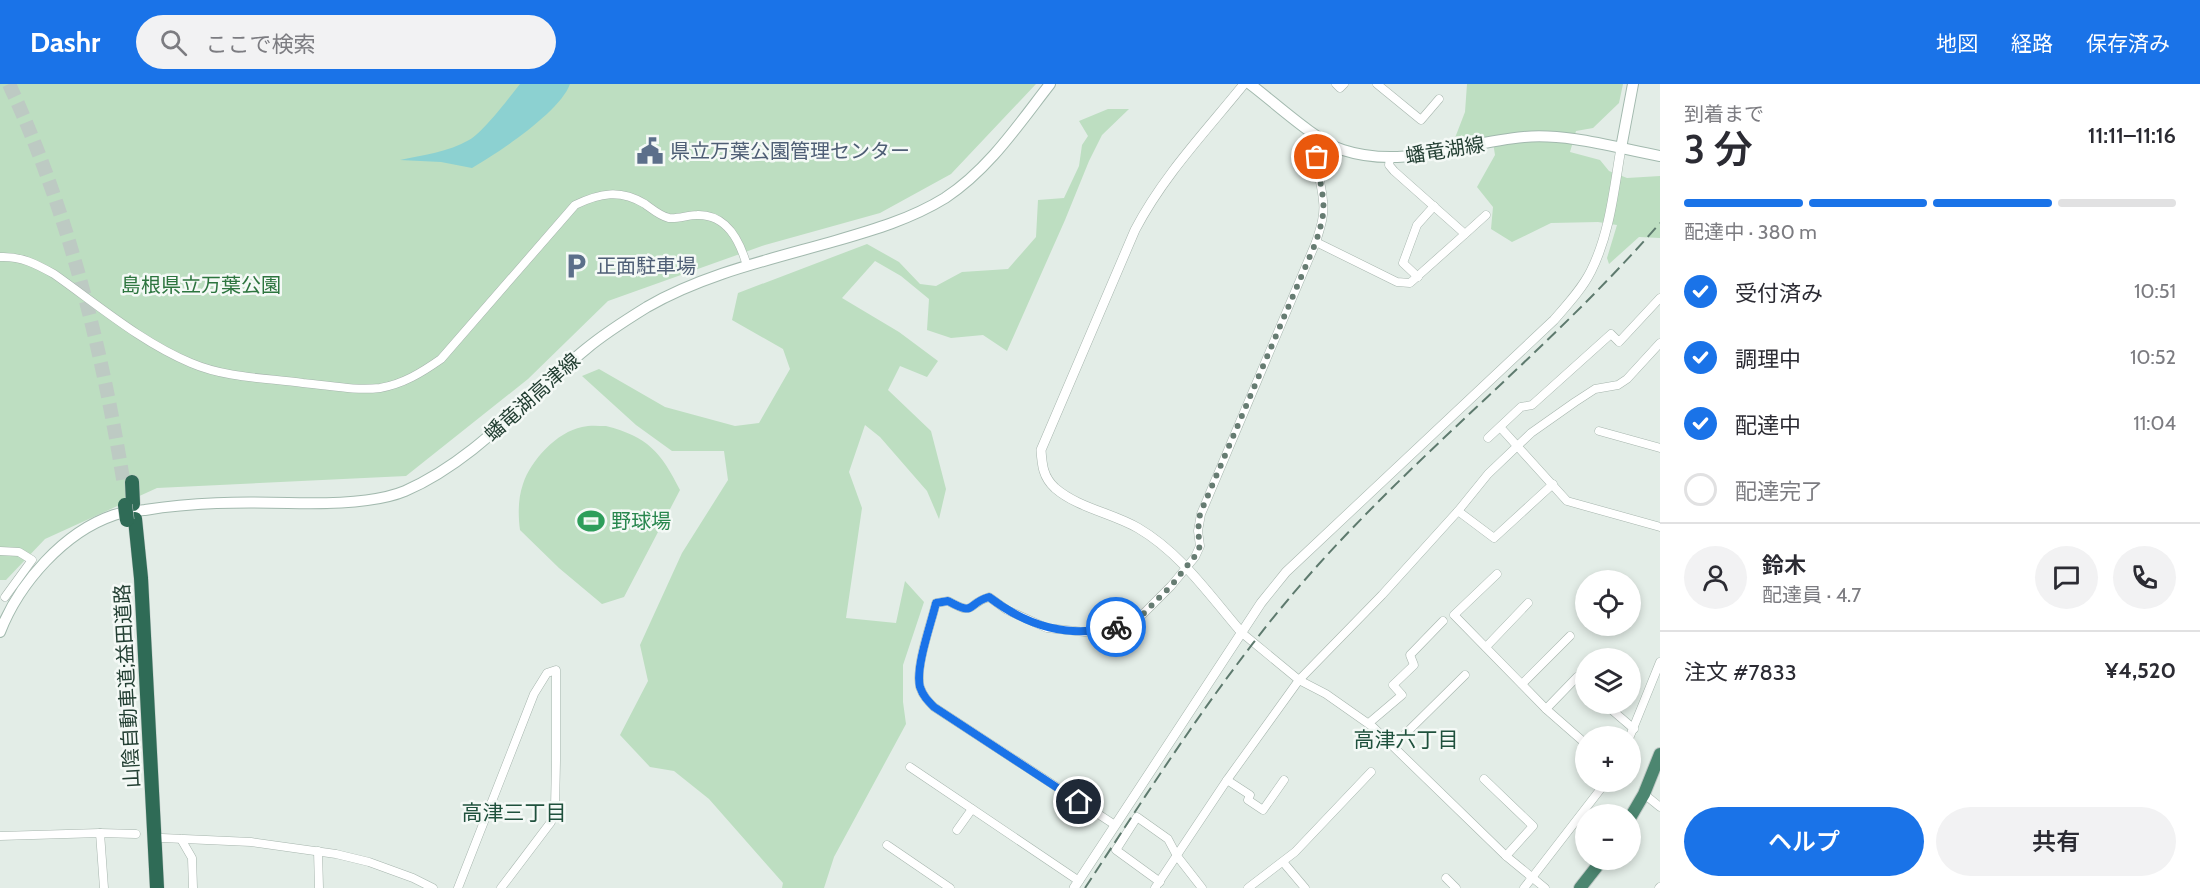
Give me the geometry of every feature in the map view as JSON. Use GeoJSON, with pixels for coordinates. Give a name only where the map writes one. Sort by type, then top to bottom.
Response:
{"type":"FeatureCollection","features":[{"type":"Feature","properties":{"kind":"highway","name":"山陰自動車道;益田道路"},"geometry":{"type":"LineString","coordinates":[[128,484],[131,520],[141,578],[157,888]]}},
{"type":"Feature","properties":{"kind":"highway","name":"山陰自動車道;益田道路"},"geometry":{"type":"LineString","coordinates":[[131,520],[150,888]]}},
{"type":"Feature","properties":{"kind":"highway"},"geometry":{"type":"LineString","coordinates":[[1638,804],[1660,754]]}},
{"type":"Feature","properties":{"kind":"highway"},"geometry":{"type":"LineString","coordinates":[[1580,888],[1594,870]]}},
{"type":"Feature","properties":{"kind":"main road","name":"蟠竜湖高津線"},"geometry":{"type":"LineString","coordinates":[[0,632],[6,597],[39,569],[62,545],[115,514],[212,502],[323,504],[366,500],[402,492],[434,476],[476,446],[585,349],[618,325],[678,291],[747,266],[878,229],[944,198],[973,177],[1002,148],[1050,84]]}},
{"type":"Feature","properties":{"kind":"main road","name":"蟠竜湖線"},"geometry":{"type":"LineString","coordinates":[[1250,84],[1325,142],[1342,150],[1367,156],[1390,158],[1420,155],[1524,137],[1556,136],[1660,156]]}},
{"type":"Feature","properties":{"kind":"main road"},"geometry":{"type":"LineString","coordinates":[[1621,148],[1633,84]]}},
{"type":"Feature","properties":{"kind":"street"},"geometry":{"type":"LineString","coordinates":[[1244,84],[1159,188],[1146,208],[1041,450],[1042,466],[1047,479],[1056,489],[1077,502],[1136,527],[1169,549],[1242,633],[1299,680],[1326,694],[1369,723],[1506,856],[1545,888]]}},
{"type":"Feature","properties":{"kind":"street"},"geometry":{"type":"LineString","coordinates":[[1336,84],[1340,88],[1344,84]]}},
{"type":"Feature","properties":{"kind":"street"},"geometry":{"type":"LineString","coordinates":[[1377,84],[1421,120],[1439,99]]}},
{"type":"Feature","properties":{"kind":"street"},"geometry":{"type":"LineString","coordinates":[[1115,825],[934,707],[924,698],[920,687],[919,672],[936,603],[948,601],[969,610],[989,597],[1006,610],[1047,628],[1085,632],[1099,631],[1134,623],[1171,586],[1195,556],[1200,546],[1198,531],[1200,514],[1316,242],[1323,219],[1324,202],[1317,157],[1325,142]]}},
{"type":"Feature","properties":{"kind":"street"},"geometry":{"type":"LineString","coordinates":[[910,767],[1076,884],[1261,603],[1286,572],[1554,320],[1572,299],[1590,273],[1602,247],[1621,148]]}},
{"type":"Feature","properties":{"kind":"street"},"geometry":{"type":"LineString","coordinates":[[1390,158],[1389,165],[1394,171],[1466,234]]}},
{"type":"Feature","properties":{"kind":"street"},"geometry":{"type":"LineString","coordinates":[[0,257],[20,258],[45,268],[164,351],[192,364],[222,373],[352,388],[378,388],[399,383],[419,374],[441,359],[575,205],[592,196],[608,193],[623,194],[669,218],[696,214],[712,216],[728,227],[741,245],[747,266]]}},
{"type":"Feature","properties":{"kind":"street"},"geometry":{"type":"LineString","coordinates":[[1418,277],[1403,263],[1417,225],[1434,206]]}},
{"type":"Feature","properties":{"kind":"street"},"geometry":{"type":"LineString","coordinates":[[1316,242],[1397,282],[1410,283],[1486,215]]}},
{"type":"Feature","properties":{"kind":"street"},"geometry":{"type":"LineString","coordinates":[[1660,298],[1619,342],[1611,334],[1532,405],[1521,407],[1488,438],[1500,427],[1567,501],[1660,527]]}},
{"type":"Feature","properties":{"kind":"street"},"geometry":{"type":"LineString","coordinates":[[1202,888],[1177,856],[1168,839],[1137,817],[1116,850],[1158,885],[1177,856],[1227,780],[1299,680],[1382,595],[1458,512],[1488,474],[1517,445],[1575,402],[1595,390],[1618,385],[1627,379],[1660,343]]}},
{"type":"Feature","properties":{"kind":"street"},"geometry":{"type":"LineString","coordinates":[[1599,431],[1660,448]]}},
{"type":"Feature","properties":{"kind":"street"},"geometry":{"type":"LineString","coordinates":[[1458,512],[1494,538],[1553,484]]}},
{"type":"Feature","properties":{"kind":"street"},"geometry":{"type":"LineString","coordinates":[[0,551],[20,552],[32,560],[6,597]]}},
{"type":"Feature","properties":{"kind":"street"},"geometry":{"type":"LineString","coordinates":[[1497,574],[1454,615],[1546,709],[1575,734]]}},
{"type":"Feature","properties":{"kind":"street"},"geometry":{"type":"LineString","coordinates":[[1486,647],[1528,603]]}},
{"type":"Feature","properties":{"kind":"street"},"geometry":{"type":"LineString","coordinates":[[1369,723],[1402,695],[1394,685],[1414,665],[1410,655],[1443,621]]}},
{"type":"Feature","properties":{"kind":"street"},"geometry":{"type":"LineString","coordinates":[[1522,684],[1570,636]]}},
{"type":"Feature","properties":{"kind":"street"},"geometry":{"type":"LineString","coordinates":[[1635,726],[1660,662]]}},
{"type":"Feature","properties":{"kind":"street"},"geometry":{"type":"LineString","coordinates":[[458,888],[534,694],[547,673],[556,670],[555,823],[501,888]]}},
{"type":"Feature","properties":{"kind":"street"},"geometry":{"type":"LineString","coordinates":[[1394,745],[1465,675]]}},
{"type":"Feature","properties":{"kind":"street"},"geometry":{"type":"LineString","coordinates":[[1546,709],[1575,679]]}},
{"type":"Feature","properties":{"kind":"street"},"geometry":{"type":"LineString","coordinates":[[1614,714],[1625,726]]}},
{"type":"Feature","properties":{"kind":"street"},"geometry":{"type":"LineString","coordinates":[[1248,888],[1295,852],[1371,772]]}},
{"type":"Feature","properties":{"kind":"street"},"geometry":{"type":"LineString","coordinates":[[1484,779],[1533,826],[1506,856]]}},
{"type":"Feature","properties":{"kind":"street"},"geometry":{"type":"LineString","coordinates":[[1227,780],[1250,795],[1248,800],[1263,810],[1284,780]]}},
{"type":"Feature","properties":{"kind":"street"},"geometry":{"type":"LineString","coordinates":[[1524,888],[1598,792]]}},
{"type":"Feature","properties":{"kind":"street"},"geometry":{"type":"LineString","coordinates":[[1644,794],[1660,807]]}},
{"type":"Feature","properties":{"kind":"street"},"geometry":{"type":"LineString","coordinates":[[957,830],[972,809]]}},
{"type":"Feature","properties":{"kind":"street"},"geometry":{"type":"LineString","coordinates":[[100,833],[104,888]]}},
{"type":"Feature","properties":{"kind":"street"},"geometry":{"type":"LineString","coordinates":[[0,836],[136,834]]}},
{"type":"Feature","properties":{"kind":"street"},"geometry":{"type":"LineString","coordinates":[[162,838],[251,842],[318,851],[369,862],[433,888]]}},
{"type":"Feature","properties":{"kind":"street"},"geometry":{"type":"LineString","coordinates":[[181,839],[192,858],[193,888]]}},
{"type":"Feature","properties":{"kind":"street"},"geometry":{"type":"LineString","coordinates":[[887,845],[950,888]]}},
{"type":"Feature","properties":{"kind":"street"},"geometry":{"type":"LineString","coordinates":[[318,851],[319,888]]}},
{"type":"Feature","properties":{"kind":"street"},"geometry":{"type":"LineString","coordinates":[[1282,862],[1305,888]]}},
{"type":"Feature","properties":{"kind":"street"},"geometry":{"type":"LineString","coordinates":[[1446,878],[1456,888]]}},
{"type":"Feature","properties":{"kind":"green space","name":"島根県立万葉公園"},"geometry":{"type":"Polygon","coordinates":[[[0,84],[1036,84],[951,174],[880,213],[765,245],[608,301],[528,379],[406,476],[157,488],[45,539],[6,580],[0,580],[0,84]]]}},
{"type":"Feature","properties":{"kind":"green space"},"geometry":{"type":"Polygon","coordinates":[[[1467,84],[1623,84],[1619,103],[1593,128],[1576,131],[1570,152],[1600,160],[1609,171],[1627,178],[1660,176],[1660,238],[1639,237],[1609,264],[1607,258],[1617,225],[1598,222],[1551,223],[1512,242],[1491,229],[1493,207],[1477,187],[1495,155],[1492,136],[1453,143],[1465,112],[1467,84]]]}},
{"type":"Feature","properties":{"kind":"green space"},"geometry":{"type":"Polygon","coordinates":[[[1108,109],[1129,109],[1102,135],[1007,351],[983,335],[951,338],[927,330],[929,299],[901,276],[875,261],[842,298],[899,332],[938,361],[927,377],[900,366],[888,390],[931,431],[946,489],[939,519],[927,491],[880,437],[865,425],[849,472],[862,508],[846,618],[896,623],[905,581],[924,602],[903,665],[903,702],[906,724],[834,857],[824,888],[782,888],[783,883],[709,799],[674,771],[650,767],[620,735],[648,681],[640,645],[682,553],[728,480],[724,451],[672,451],[636,425],[582,376],[599,369],[665,407],[735,426],[759,423],[790,369],[783,349],[732,320],[738,293],[867,244],[899,262],[920,284],[936,286],[962,272],[1008,269],[1036,237],[1038,200],[1064,198],[1079,166],[1082,145],[1088,136],[1079,121],[1108,109]]]}},
{"type":"Feature","properties":{"kind":"green space","name":"野球場"},"geometry":{"type":"Polygon","coordinates":[[[588,426],[606,426],[633,435],[652,448],[680,490],[624,597],[602,604],[559,568],[520,530],[519,507],[521,489],[527,475],[546,448],[573,430],[588,426]]]}},
{"type":"Feature","properties":{"kind":"water"},"geometry":{"type":"Polygon","coordinates":[[[520,84],[570,84],[554,107],[527,131],[472,168],[441,162],[400,160],[444,150],[469,140],[489,122],[520,84]]]}},
{"type":"Feature","properties":{"kind":"tunnel"},"geometry":{"type":"LineString","coordinates":[[9,84],[30,132],[66,230],[94,331],[124,485]]}},
{"type":"Feature","properties":{"kind":"railway"},"geometry":{"type":"LineString","coordinates":[[1085,888],[1224,681],[1285,603],[1359,521],[1577,311],[1660,223]]}},
{"type":"Feature","properties":{"kind":"way so far"},"geometry":{"type":"LineString","coordinates":[[1116,627],[1134,623],[1171,586],[1195,556],[1200,546],[1198,531],[1200,514],[1316,242],[1323,219],[1324,202],[1317,157]]}},
{"type":"Feature","properties":{"kind":"place","name":"県立万葉公園管理センター"},"geometry":{"type":"Point","coordinates":[650,151]}},
{"type":"Feature","properties":{"kind":"place","name":"正面駐車場"},"geometry":{"type":"Point","coordinates":[576,266]}},
{"type":"Feature","properties":{"kind":"place","name":"野球場"},"geometry":{"type":"Point","coordinates":[591,521]}},
{"type":"Feature","properties":{"kind":"district","name":"高津六丁目"},"geometry":{"type":"Point","coordinates":[1406,740]}},
{"type":"Feature","properties":{"kind":"district","name":"高津三丁目"},"geometry":{"type":"Point","coordinates":[514,813]}},
{"type":"Feature","properties":{"kind":"route"},"geometry":{"type":"LineString","coordinates":[[1079,802],[934,707],[924,698],[920,687],[919,672],[936,603],[948,601],[969,610],[989,597],[1006,610],[1047,628],[1085,632],[1116,627]]}}]}
